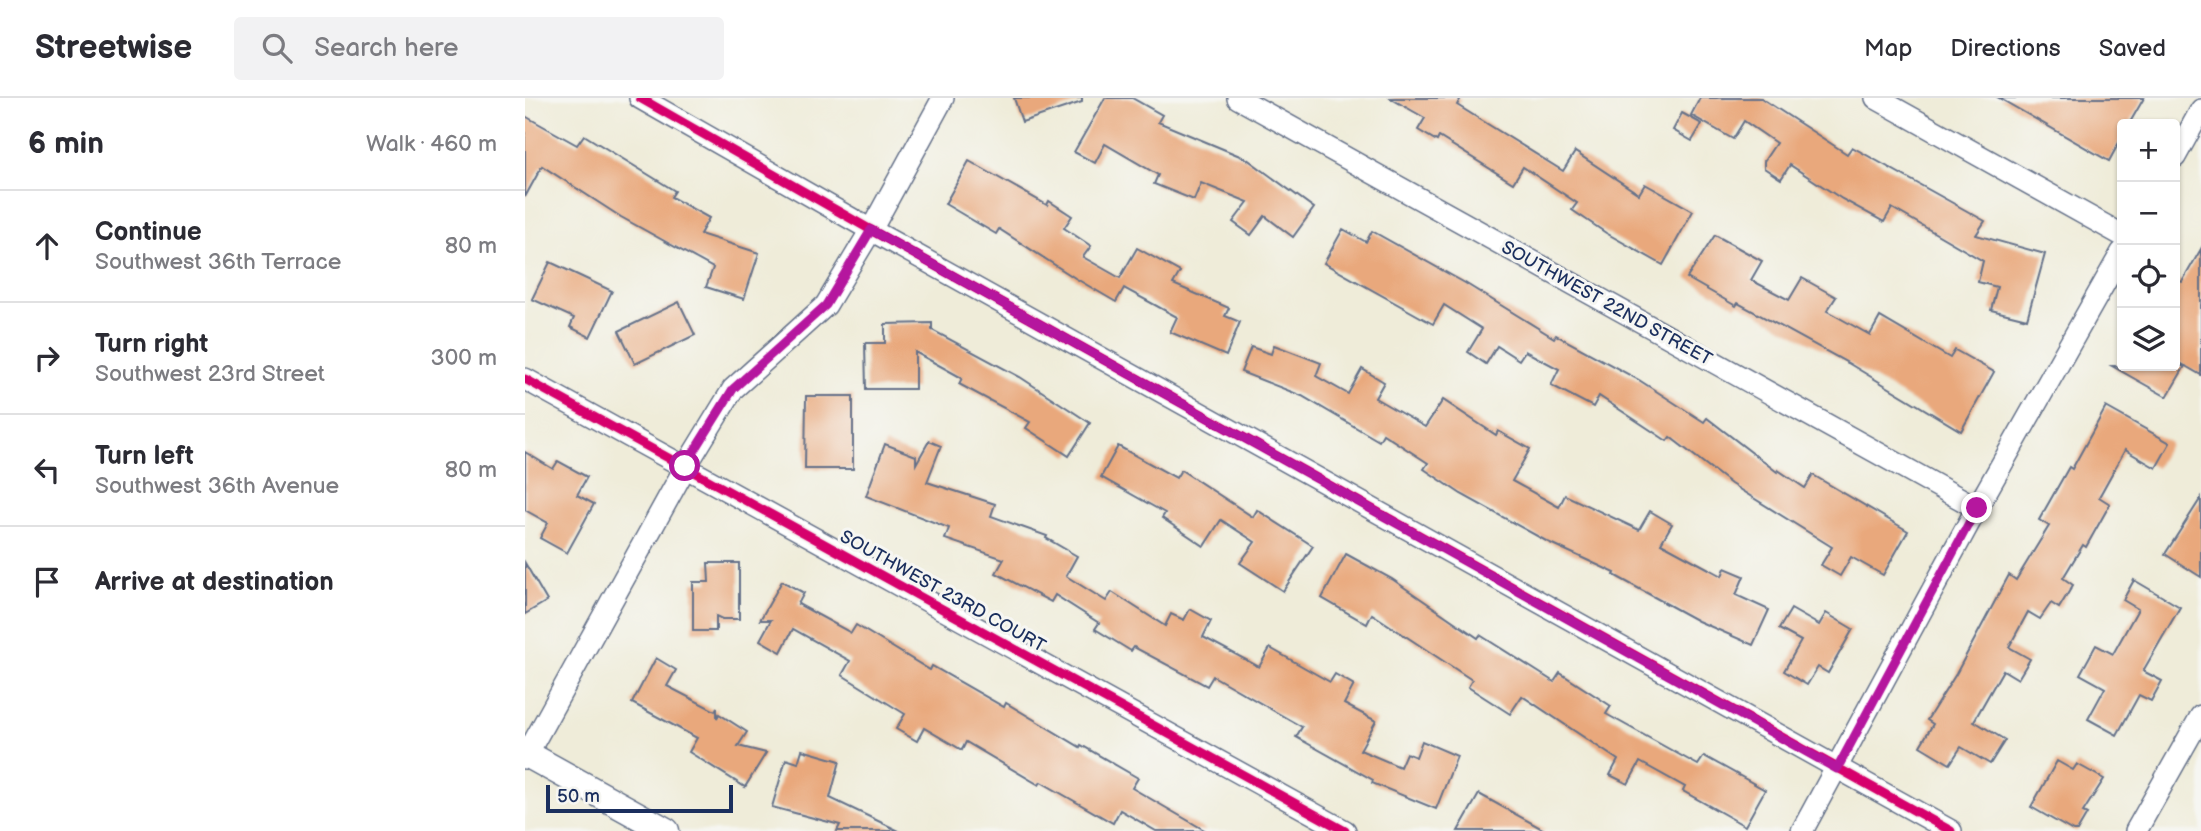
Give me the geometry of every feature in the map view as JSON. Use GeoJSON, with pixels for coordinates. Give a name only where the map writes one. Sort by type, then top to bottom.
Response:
{"type":"FeatureCollection","features":[{"type":"Feature","properties":{"kind":"street"},"geometry":{"type":"LineString","coordinates":[[639,98],[1951,831]]}},
{"type":"Feature","properties":{"kind":"street"},"geometry":{"type":"LineString","coordinates":[[666,831],[526,755],[685,466],[733,389],[826,305],[871,230],[943,98]]}},
{"type":"Feature","properties":{"kind":"street","name":"SOUTHWEST 22ND STREET"},"geometry":{"type":"LineString","coordinates":[[1238,98],[1977,508]]}},
{"type":"Feature","properties":{"kind":"street"},"geometry":{"type":"LineString","coordinates":[[1876,98],[2117,232]]}},
{"type":"Feature","properties":{"kind":"street"},"geometry":{"type":"LineString","coordinates":[[2180,148],[2201,110]]}},
{"type":"Feature","properties":{"kind":"street"},"geometry":{"type":"LineString","coordinates":[[1802,831],[1977,508],[2117,261]]}},
{"type":"Feature","properties":{"kind":"street","name":"SOUTHWEST 23RD COURT"},"geometry":{"type":"LineString","coordinates":[[525,379],[1345,831]]}},
{"type":"Feature","properties":{"kind":"street"},"geometry":{"type":"LineString","coordinates":[[2136,831],[2201,716]]}},
{"type":"Feature","properties":{"kind":"building"},"geometry":{"type":"Polygon","coordinates":[[[1014,98],[1082,98],[1082,102],[1022,122],[1014,98]]]}},
{"type":"Feature","properties":{"kind":"building"},"geometry":{"type":"Polygon","coordinates":[[[1105,98],[1132,98],[1162,115],[1158,122],[1247,159],[1314,208],[1293,237],[1265,216],[1251,235],[1233,222],[1248,202],[1201,183],[1194,200],[1154,184],[1158,175],[1105,144],[1095,163],[1074,152],[1105,98]]]}},
{"type":"Feature","properties":{"kind":"building"},"geometry":{"type":"Polygon","coordinates":[[[1390,98],[1461,98],[1457,105],[1563,171],[1575,152],[1639,194],[1645,184],[1693,211],[1663,265],[1572,210],[1577,203],[1523,167],[1513,183],[1439,137],[1437,141],[1418,130],[1425,118],[1390,98]]]}},
{"type":"Feature","properties":{"kind":"building"},"geometry":{"type":"Polygon","coordinates":[[[1700,98],[1761,98],[1847,154],[1852,147],[1985,221],[1976,235],[2045,254],[2027,319],[1991,310],[1997,287],[1978,282],[1983,261],[1892,208],[1884,222],[1842,199],[1790,165],[1781,179],[1764,168],[1764,161],[1776,143],[1744,121],[1733,139],[1691,115],[1700,98]]]}},
{"type":"Feature","properties":{"kind":"building"},"geometry":{"type":"Polygon","coordinates":[[[1999,98],[2144,98],[2132,119],[2117,119],[2117,146],[2109,161],[1999,98]]]}},
{"type":"Feature","properties":{"kind":"building"},"geometry":{"type":"Polygon","coordinates":[[[1682,113],[1702,124],[1692,141],[1673,130],[1682,113]]]}},
{"type":"Feature","properties":{"kind":"building"},"geometry":{"type":"Polygon","coordinates":[[[525,116],[577,145],[584,135],[675,191],[671,197],[709,218],[700,234],[759,253],[744,299],[706,287],[713,268],[621,217],[542,166],[525,197],[525,116]]]}},
{"type":"Feature","properties":{"kind":"building"},"geometry":{"type":"Polygon","coordinates":[[[969,161],[1047,205],[1049,201],[1072,216],[1064,228],[1091,246],[1083,257],[1120,278],[1137,248],[1180,272],[1173,284],[1229,308],[1225,316],[1240,322],[1226,356],[1170,332],[1177,317],[1124,288],[1116,302],[999,229],[996,234],[945,204],[969,161]]]}},
{"type":"Feature","properties":{"kind":"building"},"geometry":{"type":"Polygon","coordinates":[[[1343,229],[1366,242],[1372,231],[1465,283],[1554,338],[1556,335],[1639,380],[1704,422],[1707,418],[1777,472],[1778,470],[1805,488],[1813,475],[1908,531],[1883,575],[1851,557],[1840,576],[1821,565],[1832,547],[1731,484],[1670,437],[1667,441],[1599,396],[1593,407],[1551,385],[1559,369],[1525,351],[1519,360],[1497,346],[1486,364],[1468,352],[1482,329],[1444,305],[1433,324],[1324,263],[1343,229]]]}},
{"type":"Feature","properties":{"kind":"building"},"geometry":{"type":"Polygon","coordinates":[[[1715,235],[1762,261],[1751,280],[1789,300],[1802,278],[1836,297],[1827,311],[1870,335],[1880,317],[1950,358],[1955,350],[1994,372],[1961,431],[1848,363],[1687,278],[1715,235]]]}},
{"type":"Feature","properties":{"kind":"building"},"geometry":{"type":"Polygon","coordinates":[[[2201,249],[2201,375],[2180,363],[2180,281],[2182,282],[2201,249]]]}},
{"type":"Feature","properties":{"kind":"building"},"geometry":{"type":"Polygon","coordinates":[[[550,262],[612,291],[590,337],[570,327],[574,318],[532,299],[550,262]]]}},
{"type":"Feature","properties":{"kind":"building"},"geometry":{"type":"Polygon","coordinates":[[[679,302],[695,335],[635,364],[619,331],[679,302]]]}},
{"type":"Feature","properties":{"kind":"building"},"geometry":{"type":"Polygon","coordinates":[[[932,323],[932,330],[1020,377],[1090,423],[1069,456],[1026,428],[1030,422],[959,384],[962,378],[915,352],[915,389],[866,389],[865,343],[885,343],[885,324],[932,323]]]}},
{"type":"Feature","properties":{"kind":"building"},"geometry":{"type":"Polygon","coordinates":[[[1274,345],[1321,363],[1316,376],[1348,394],[1362,369],[1384,382],[1375,398],[1425,427],[1443,400],[1496,435],[1498,431],[1530,449],[1512,481],[1559,507],[1565,495],[1639,530],[1650,511],[1672,524],[1661,543],[1722,576],[1725,568],[1744,576],[1736,595],[1769,610],[1753,645],[1698,621],[1614,575],[1615,573],[1548,542],[1461,494],[1424,469],[1428,463],[1383,434],[1379,441],[1302,396],[1241,372],[1251,347],[1271,354],[1274,345]]]}},
{"type":"Feature","properties":{"kind":"building"},"geometry":{"type":"Polygon","coordinates":[[[2180,366],[2185,366],[2167,397],[2121,371],[2180,371],[2180,366]]]}},
{"type":"Feature","properties":{"kind":"building"},"geometry":{"type":"Polygon","coordinates":[[[806,396],[853,396],[853,469],[805,469],[806,396]]]}},
{"type":"Feature","properties":{"kind":"building"},"geometry":{"type":"Polygon","coordinates":[[[2106,407],[2170,443],[2156,468],[2125,450],[2099,497],[2110,504],[2086,547],[2083,545],[2063,578],[2073,585],[2059,608],[2051,603],[2040,619],[2028,612],[2009,647],[2030,659],[2018,679],[2003,670],[1974,721],[2005,740],[1990,764],[1961,747],[1950,764],[1920,746],[1933,724],[1927,720],[1956,674],[2009,575],[2016,580],[2049,526],[2039,520],[2069,467],[2072,469],[2106,407]]]}},
{"type":"Feature","properties":{"kind":"building"},"geometry":{"type":"Polygon","coordinates":[[[929,441],[941,446],[927,482],[995,504],[991,516],[1047,536],[1046,538],[1077,556],[1066,576],[1106,601],[1112,592],[1165,626],[1171,614],[1184,620],[1190,609],[1211,621],[1203,637],[1259,667],[1270,648],[1330,682],[1335,674],[1354,685],[1344,704],[1376,721],[1360,750],[1400,767],[1406,753],[1416,757],[1422,741],[1457,756],[1436,809],[1372,783],[1373,780],[1296,737],[1302,727],[1213,676],[1207,686],[1134,647],[1131,651],[1095,629],[1099,623],[1055,595],[1051,602],[996,573],[1004,559],[945,539],[949,528],[866,496],[885,444],[916,456],[916,464],[929,441]]]}},
{"type":"Feature","properties":{"kind":"building"},"geometry":{"type":"Polygon","coordinates":[[[1118,446],[1176,478],[1181,470],[1253,517],[1257,510],[1313,546],[1283,591],[1240,563],[1255,542],[1221,520],[1204,546],[1162,518],[1165,513],[1101,477],[1118,446]]]}},
{"type":"Feature","properties":{"kind":"building"},"geometry":{"type":"Polygon","coordinates":[[[525,452],[553,469],[558,461],[587,477],[577,495],[594,504],[567,553],[540,538],[548,523],[525,510],[525,452]]]}},
{"type":"Feature","properties":{"kind":"building"},"geometry":{"type":"Polygon","coordinates":[[[2201,498],[2201,577],[2165,554],[2201,498]]]}},
{"type":"Feature","properties":{"kind":"building"},"geometry":{"type":"Polygon","coordinates":[[[1346,554],[1392,579],[1478,638],[1480,635],[1554,682],[1560,673],[1611,706],[1606,714],[1698,765],[1704,756],[1765,790],[1745,826],[1683,791],[1685,787],[1640,762],[1628,784],[1610,775],[1618,760],[1522,696],[1510,714],[1468,687],[1472,680],[1372,614],[1367,624],[1322,598],[1346,554]]]}},
{"type":"Feature","properties":{"kind":"building"},"geometry":{"type":"Polygon","coordinates":[[[525,563],[547,601],[525,614],[525,563]]]}},
{"type":"Feature","properties":{"kind":"building"},"geometry":{"type":"Polygon","coordinates":[[[708,563],[739,563],[739,619],[722,619],[716,616],[716,631],[693,631],[693,582],[709,582],[708,563]]]}},
{"type":"Feature","properties":{"kind":"building"},"geometry":{"type":"Polygon","coordinates":[[[2134,580],[2180,607],[2143,671],[2162,681],[2151,701],[2139,695],[2117,735],[2088,719],[2105,688],[2080,674],[2096,645],[2113,654],[2138,609],[2123,600],[2134,580]]]}},
{"type":"Feature","properties":{"kind":"building"},"geometry":{"type":"Polygon","coordinates":[[[782,581],[804,593],[798,604],[851,633],[856,625],[930,670],[932,666],[1004,707],[1006,703],[1138,778],[1132,788],[1206,831],[1156,831],[1120,810],[1113,823],[1041,782],[1039,785],[966,742],[962,750],[924,728],[917,741],[896,729],[905,714],[842,675],[850,661],[793,629],[781,652],[760,640],[771,620],[760,620],[782,581]]]}},
{"type":"Feature","properties":{"kind":"building"},"geometry":{"type":"Polygon","coordinates":[[[1791,609],[1819,625],[1826,613],[1853,629],[1828,673],[1818,667],[1807,685],[1784,671],[1801,641],[1779,629],[1791,609]]]}},
{"type":"Feature","properties":{"kind":"building"},"geometry":{"type":"Polygon","coordinates":[[[656,658],[676,670],[667,686],[715,711],[717,707],[717,718],[719,714],[747,732],[738,746],[766,753],[745,787],[689,752],[697,738],[632,703],[656,658]]]}},
{"type":"Feature","properties":{"kind":"building"},"geometry":{"type":"Polygon","coordinates":[[[802,750],[840,761],[830,798],[899,831],[837,831],[840,825],[772,807],[786,759],[798,763],[802,750]]]}},
{"type":"Feature","properties":{"kind":"building"},"geometry":{"type":"Polygon","coordinates":[[[2057,761],[2073,770],[2077,764],[2104,779],[2083,812],[2087,814],[2077,831],[2031,807],[2057,761]]]}},
{"type":"Feature","properties":{"kind":"building"},"geometry":{"type":"Polygon","coordinates":[[[1479,794],[1546,831],[1458,831],[1479,794]]]}},
{"type":"Feature","properties":{"kind":"cycle path"},"geometry":{"type":"LineString","coordinates":[[640,98],[871,230],[1951,831]]}},
{"type":"Feature","properties":{"kind":"cycle path"},"geometry":{"type":"LineString","coordinates":[[525,379],[1345,831]]}},
{"type":"Feature","properties":{"kind":"route"},"geometry":{"type":"LineString","coordinates":[[685,466],[733,389],[826,305],[871,230],[1837,769],[1977,508]]}}]}
